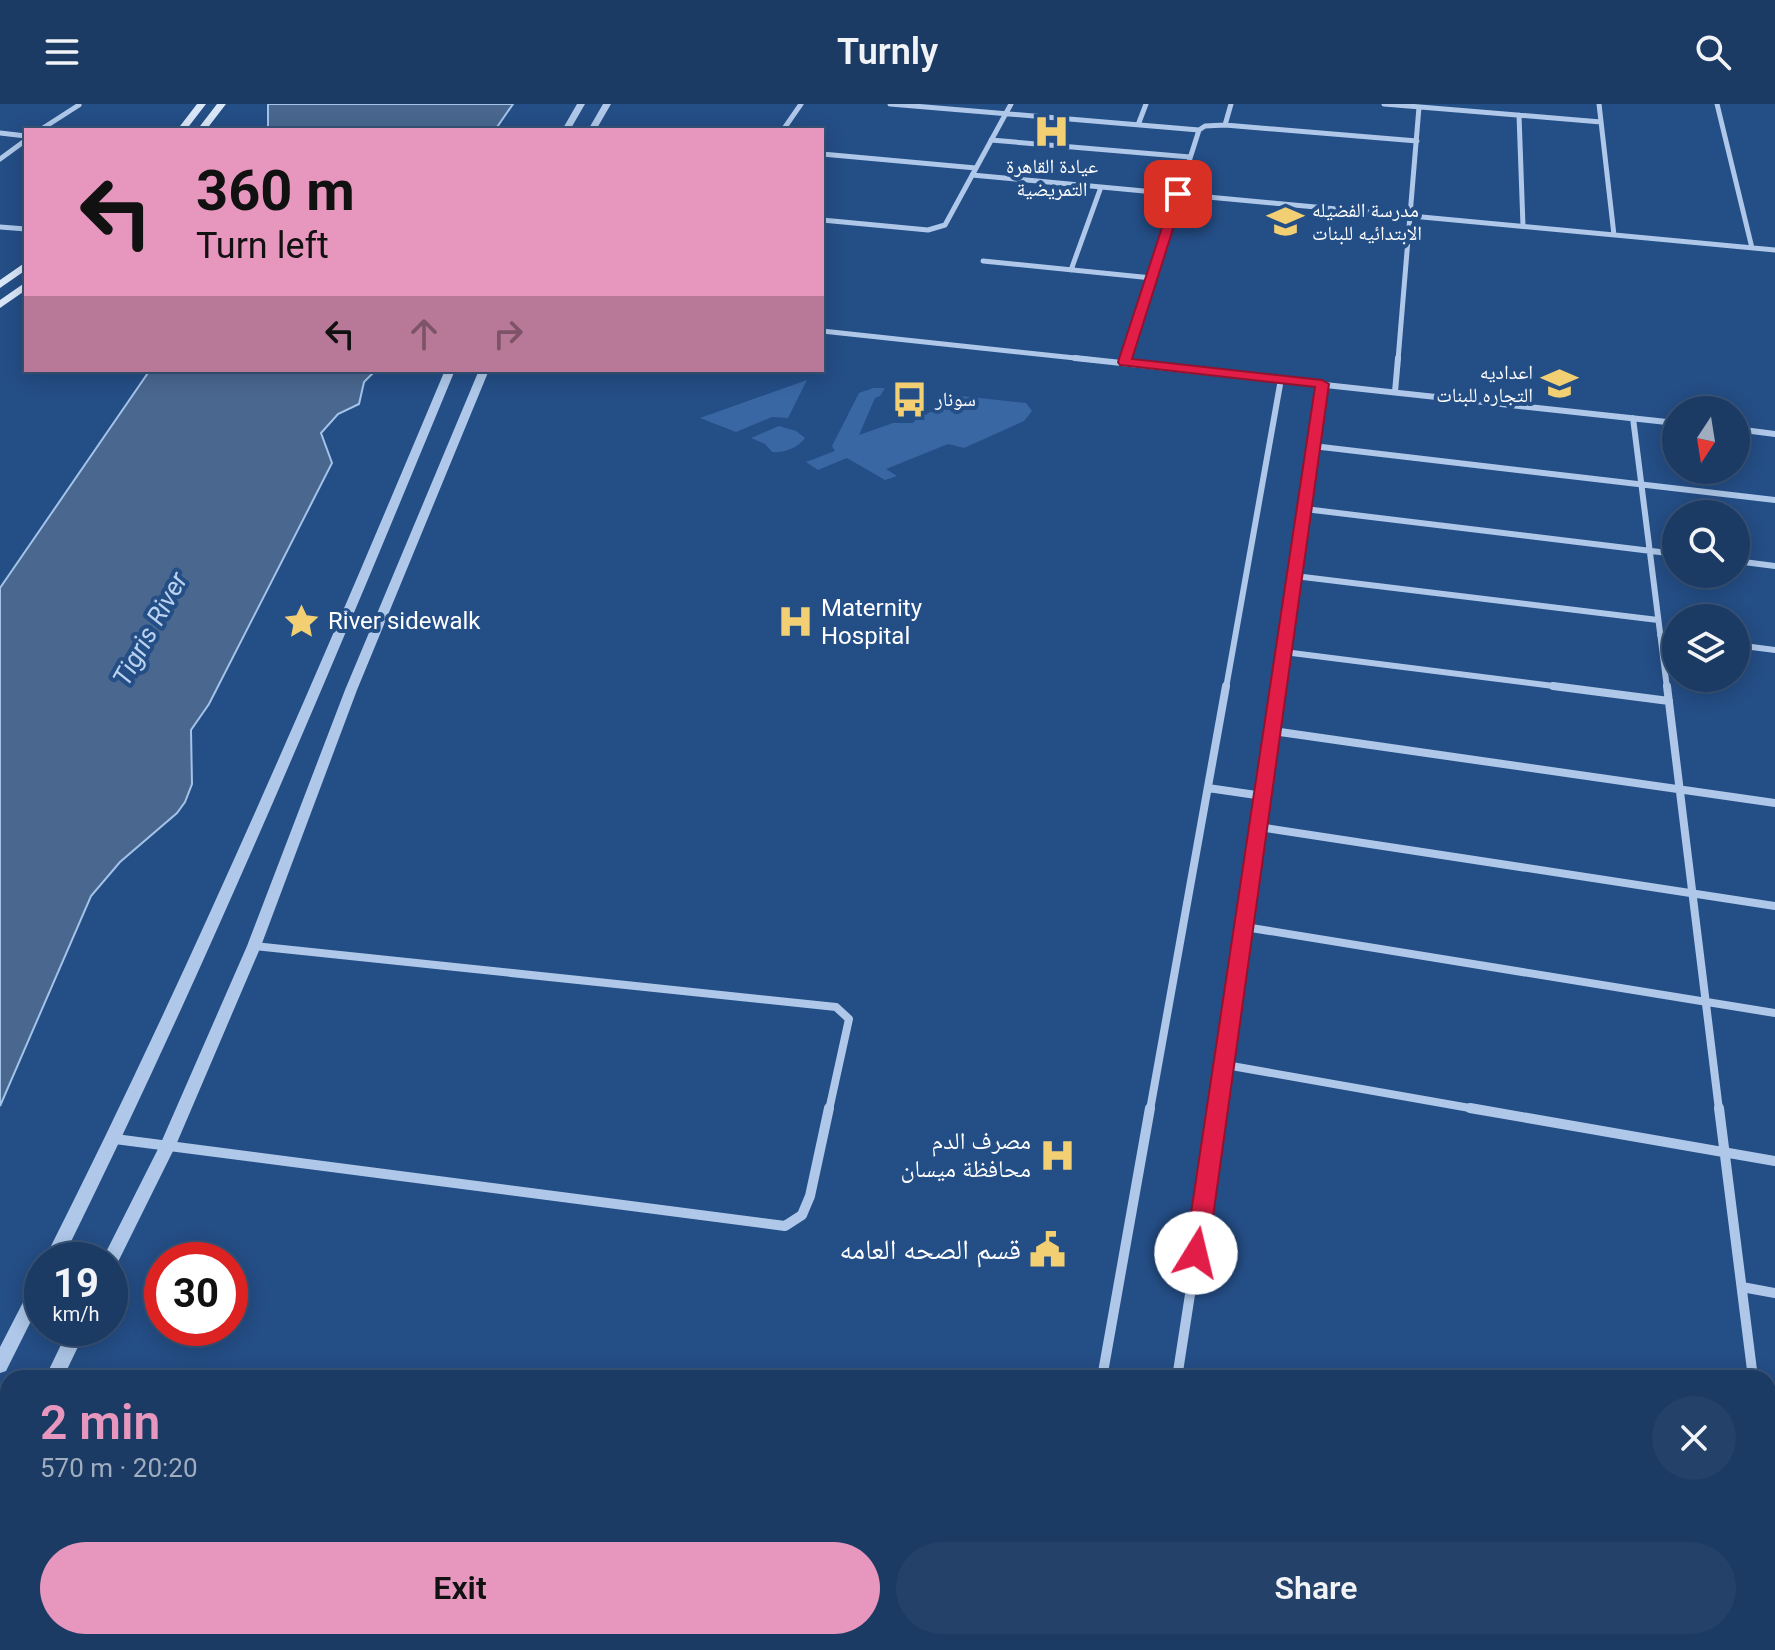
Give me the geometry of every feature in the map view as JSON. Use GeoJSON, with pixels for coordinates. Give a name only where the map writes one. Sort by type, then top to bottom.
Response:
{"type":"FeatureCollection","features":[{"type":"Feature","properties":{"kind":"main road"},"geometry":{"type":"LineString","coordinates":[[183,128],[202,104]]}},
{"type":"Feature","properties":{"kind":"main road"},"geometry":{"type":"LineString","coordinates":[[203,128],[222,104]]}},
{"type":"Feature","properties":{"kind":"main road"},"geometry":{"type":"LineString","coordinates":[[0,285],[24,267]]}},
{"type":"Feature","properties":{"kind":"main road"},"geometry":{"type":"LineString","coordinates":[[0,305],[24,287]]}},
{"type":"Feature","properties":{"kind":"street"},"geometry":{"type":"LineString","coordinates":[[567,128],[581,104]]}},
{"type":"Feature","properties":{"kind":"street"},"geometry":{"type":"LineString","coordinates":[[593,128],[607,104]]}},
{"type":"Feature","properties":{"kind":"street"},"geometry":{"type":"LineString","coordinates":[[784,128],[801,104]]}},
{"type":"Feature","properties":{"kind":"street"},"geometry":{"type":"LineString","coordinates":[[890,104],[1199,130]]}},
{"type":"Feature","properties":{"kind":"street"},"geometry":{"type":"LineString","coordinates":[[824,220],[939,229],[945,225],[1011,104]]}},
{"type":"Feature","properties":{"kind":"street"},"geometry":{"type":"LineString","coordinates":[[1138,125],[1146,104]]}},
{"type":"Feature","properties":{"kind":"street"},"geometry":{"type":"LineString","coordinates":[[1225,125],[1231,104]]}},
{"type":"Feature","properties":{"kind":"street"},"geometry":{"type":"LineString","coordinates":[[1384,104],[1601,122]]}},
{"type":"Feature","properties":{"kind":"street"},"geometry":{"type":"LineString","coordinates":[[1599,104],[1614,235]]}},
{"type":"Feature","properties":{"kind":"street"},"geometry":{"type":"LineString","coordinates":[[1717,104],[1752,248]]}},
{"type":"Feature","properties":{"kind":"street"},"geometry":{"type":"LineString","coordinates":[[43,128],[79,105]]}},
{"type":"Feature","properties":{"kind":"street"},"geometry":{"type":"LineString","coordinates":[[1395,392],[1419,107]]}},
{"type":"Feature","properties":{"kind":"street"},"geometry":{"type":"LineString","coordinates":[[1519,115],[1523,226]]}},
{"type":"Feature","properties":{"kind":"street"},"geometry":{"type":"LineString","coordinates":[[1125,362],[1199,130],[1205,126],[1225,125],[1417,141]]}},
{"type":"Feature","properties":{"kind":"street"},"geometry":{"type":"LineString","coordinates":[[0,133],[24,138]]}},
{"type":"Feature","properties":{"kind":"street"},"geometry":{"type":"LineString","coordinates":[[0,159],[24,140]]}},
{"type":"Feature","properties":{"kind":"street"},"geometry":{"type":"LineString","coordinates":[[991,140],[1190,157]]}},
{"type":"Feature","properties":{"kind":"street"},"geometry":{"type":"LineString","coordinates":[[824,154],[976,168]]}},
{"type":"Feature","properties":{"kind":"street"},"geometry":{"type":"LineString","coordinates":[[972,175],[1775,250]]}},
{"type":"Feature","properties":{"kind":"street"},"geometry":{"type":"LineString","coordinates":[[1071,270],[1101,187]]}},
{"type":"Feature","properties":{"kind":"street"},"geometry":{"type":"LineString","coordinates":[[0,227],[24,229]]}},
{"type":"Feature","properties":{"kind":"street"},"geometry":{"type":"LineString","coordinates":[[983,261],[1152,278]]}},
{"type":"Feature","properties":{"kind":"street"},"geometry":{"type":"LineString","coordinates":[[824,331],[1662,421]]}},
{"type":"Feature","properties":{"kind":"street"},"geometry":{"type":"LineString","coordinates":[[62,1242],[115,1139],[315,691],[449,372]]}},
{"type":"Feature","properties":{"kind":"street"},"geometry":{"type":"LineString","coordinates":[[120,1242],[168,1145],[254,946],[351,690],[483,372]]}},
{"type":"Feature","properties":{"kind":"street"},"geometry":{"type":"LineString","coordinates":[[1103,1370],[1281,379]]}},
{"type":"Feature","properties":{"kind":"street"},"geometry":{"type":"LineString","coordinates":[[1178,1370],[1226,1065],[1322,384]]}},
{"type":"Feature","properties":{"kind":"street"},"geometry":{"type":"LineString","coordinates":[[1633,418],[1752,1370]]}},
{"type":"Feature","properties":{"kind":"street"},"geometry":{"type":"LineString","coordinates":[[1750,431],[1775,434]]}},
{"type":"Feature","properties":{"kind":"street"},"geometry":{"type":"LineString","coordinates":[[1313,446],[1775,500]]}},
{"type":"Feature","properties":{"kind":"street"},"geometry":{"type":"LineString","coordinates":[[1305,509],[1662,552]]}},
{"type":"Feature","properties":{"kind":"street"},"geometry":{"type":"LineString","coordinates":[[1750,563],[1775,566]]}},
{"type":"Feature","properties":{"kind":"street"},"geometry":{"type":"LineString","coordinates":[[1295,576],[1658,620]]}},
{"type":"Feature","properties":{"kind":"street"},"geometry":{"type":"LineString","coordinates":[[1750,647],[1775,650]]}},
{"type":"Feature","properties":{"kind":"street"},"geometry":{"type":"LineString","coordinates":[[1284,652],[1669,701]]}},
{"type":"Feature","properties":{"kind":"street"},"geometry":{"type":"LineString","coordinates":[[1273,731],[1775,803]]}},
{"type":"Feature","properties":{"kind":"street"},"geometry":{"type":"LineString","coordinates":[[1208,788],[1263,796]]}},
{"type":"Feature","properties":{"kind":"street"},"geometry":{"type":"LineString","coordinates":[[1259,827],[1775,906]]}},
{"type":"Feature","properties":{"kind":"street"},"geometry":{"type":"LineString","coordinates":[[1245,927],[1775,1013]]}},
{"type":"Feature","properties":{"kind":"street"},"geometry":{"type":"LineString","coordinates":[[115,1139],[785,1226],[802,1215],[810,1196],[849,1019],[836,1007],[254,946]]}},
{"type":"Feature","properties":{"kind":"street"},"geometry":{"type":"LineString","coordinates":[[1226,1065],[1775,1161]]}},
{"type":"Feature","properties":{"kind":"street"},"geometry":{"type":"LineString","coordinates":[[1742,1287],[1775,1293]]}},
{"type":"Feature","properties":{"kind":"street"},"geometry":{"type":"LineString","coordinates":[[0,1365],[24,1318]]}},
{"type":"Feature","properties":{"kind":"street"},"geometry":{"type":"LineString","coordinates":[[58,1370],[69,1346]]}},
{"type":"Feature","properties":{"kind":"shaded area"},"geometry":{"type":"Polygon","coordinates":[[[807,380],[788,418],[772,417],[736,432],[700,418],[807,380]]]}},
{"type":"Feature","properties":{"kind":"shaded area"},"geometry":{"type":"Polygon","coordinates":[[[885,388],[875,398],[859,435],[893,423],[913,423],[919,416],[956,404],[950,402],[952,395],[1026,403],[1032,411],[1024,421],[964,448],[948,444],[886,469],[897,476],[885,480],[847,458],[818,470],[806,462],[835,451],[832,446],[859,393],[885,388]]]}},
{"type":"Feature","properties":{"kind":"shaded area"},"geometry":{"type":"Polygon","coordinates":[[[779,426],[796,431],[805,438],[786,451],[772,452],[765,444],[751,438],[779,426]]]}},
{"type":"Feature","properties":{"kind":"water"},"geometry":{"type":"Polygon","coordinates":[[[268,104],[513,104],[496,128],[268,128],[268,104]]]}},
{"type":"Feature","properties":{"kind":"water","name":"Tigris River"},"geometry":{"type":"Polygon","coordinates":[[[149,372],[374,372],[364,382],[359,404],[338,414],[321,433],[332,463],[209,704],[191,730],[192,784],[185,802],[177,813],[120,862],[91,896],[0,1106],[0,588],[149,372]]]}},
{"type":"Feature","properties":{"kind":"place","name":"عيادة القاهرة التمريضية"},"geometry":{"type":"Point","coordinates":[1052,131]}},
{"type":"Feature","properties":{"kind":"place","name":"مدرسة الفضيله الابتدائيه للبنات"},"geometry":{"type":"Point","coordinates":[1286,222]}},
{"type":"Feature","properties":{"kind":"place","name":"اعداديه التجاره للبنات"},"geometry":{"type":"Point","coordinates":[1559,384]}},
{"type":"Feature","properties":{"kind":"place","name":"سونار"},"geometry":{"type":"Point","coordinates":[909,399]}},
{"type":"Feature","properties":{"kind":"place","name":"River sidewalk"},"geometry":{"type":"Point","coordinates":[302,621]}},
{"type":"Feature","properties":{"kind":"place","name":"Maternity Hospital"},"geometry":{"type":"Point","coordinates":[795,622]}},
{"type":"Feature","properties":{"kind":"place","name":"مصرف الدم محافظة ميسان"},"geometry":{"type":"Point","coordinates":[1057,1155]}},
{"type":"Feature","properties":{"kind":"place","name":"قسم الصحه العامه"},"geometry":{"type":"Point","coordinates":[1047,1249]}},
{"type":"Feature","properties":{"kind":"route"},"geometry":{"type":"LineString","coordinates":[[1178,194],[1125,362],[1322,384],[1230,1037],[1196,1253]]}}]}
